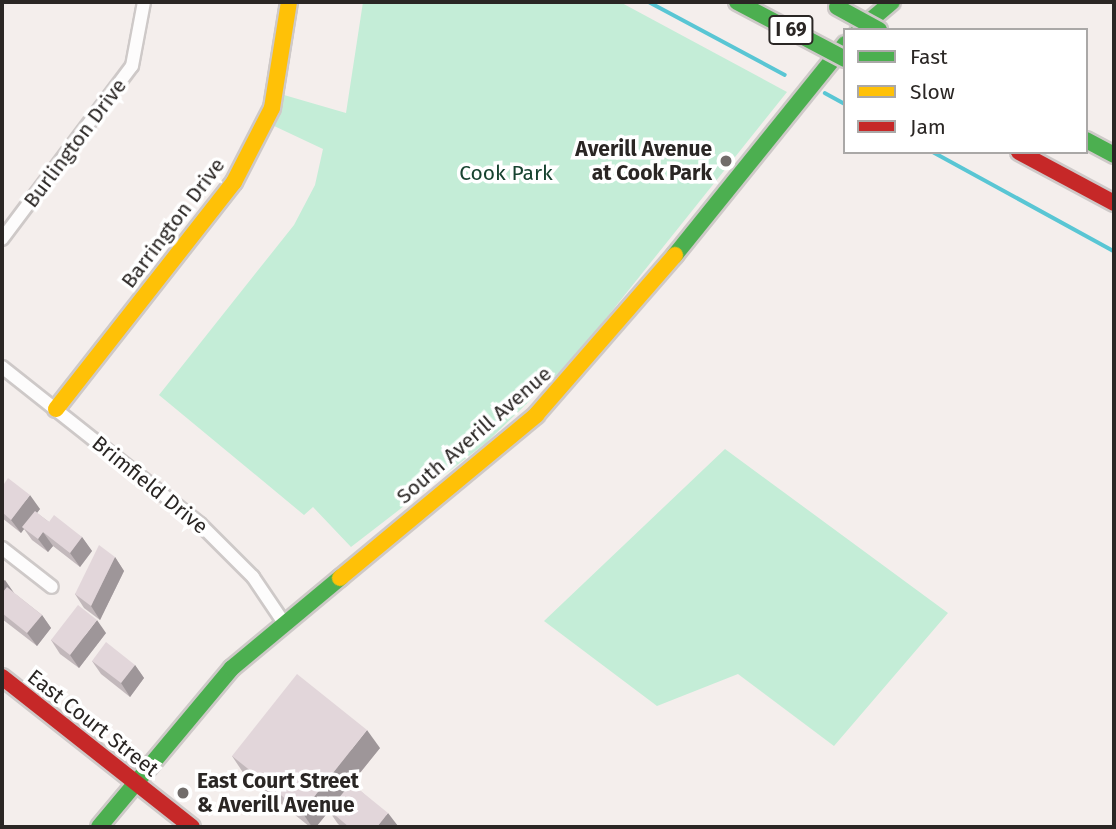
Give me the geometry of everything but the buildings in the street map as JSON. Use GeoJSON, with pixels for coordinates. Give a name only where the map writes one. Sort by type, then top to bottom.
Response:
{"type":"FeatureCollection","features":[{"type":"Feature","properties":{"kind":"main road","name":"Barrington Drive"},"geometry":{"type":"LineString","coordinates":[[56,409],[234,182],[272,108],[285,61],[289,2]]}},
{"type":"Feature","properties":{"kind":"main road","name":"I 69"},"geometry":{"type":"LineString","coordinates":[[737,2],[843,58]]}},
{"type":"Feature","properties":{"kind":"main road"},"geometry":{"type":"LineString","coordinates":[[861,28],[892,2]]}},
{"type":"Feature","properties":{"kind":"main road","name":"I 69"},"geometry":{"type":"LineString","coordinates":[[832,4],[875,28]]}},
{"type":"Feature","properties":{"kind":"main road","name":"South Averill Avenue"},"geometry":{"type":"LineString","coordinates":[[99,827],[132,780],[282,620],[553,398],[596,354],[843,46]]}},
{"type":"Feature","properties":{"kind":"main road"},"geometry":{"type":"LineString","coordinates":[[1088,141],[1114,155]]}},
{"type":"Feature","properties":{"kind":"main road"},"geometry":{"type":"LineString","coordinates":[[1023,154],[1114,203]]}},
{"type":"Feature","properties":{"kind":"main road","name":"East Court Street"},"geometry":{"type":"LineString","coordinates":[[2,677],[192,827]]}},
{"type":"Feature","properties":{"kind":"street","name":"Burlington Drive"},"geometry":{"type":"LineString","coordinates":[[2,239],[132,66],[144,2]]}},
{"type":"Feature","properties":{"kind":"street","name":"Brimfield Drive"},"geometry":{"type":"LineString","coordinates":[[2,367],[201,524],[253,577],[282,620]]}},
{"type":"Feature","properties":{"kind":"street"},"geometry":{"type":"LineString","coordinates":[[2,548],[52,587]]}},
{"type":"Feature","properties":{"kind":"green space","name":"Cook Park"},"geometry":{"type":"Polygon","coordinates":[[[363,2],[620,2],[787,92],[576,356],[487,442],[351,547],[313,507],[304,515],[159,395],[294,225],[315,185],[323,149],[272,125],[284,95],[346,113],[363,2]]]}},
{"type":"Feature","properties":{"kind":"green space"},"geometry":{"type":"Polygon","coordinates":[[[725,449],[948,613],[834,746],[738,674],[657,706],[544,621],[725,449]]]}},
{"type":"Feature","properties":{"kind":"waterway"},"geometry":{"type":"LineString","coordinates":[[649,2],[785,75]]}},
{"type":"Feature","properties":{"kind":"waterway"},"geometry":{"type":"LineString","coordinates":[[825,93],[843,103]]}},
{"type":"Feature","properties":{"kind":"waterway"},"geometry":{"type":"LineString","coordinates":[[937,154],[1114,251]]}},
{"type":"Feature","properties":{"kind":"traffic: fast"},"geometry":{"type":"LineString","coordinates":[[737,2],[843,58]]}},
{"type":"Feature","properties":{"kind":"traffic: fast"},"geometry":{"type":"LineString","coordinates":[[861,28],[892,2]]}},
{"type":"Feature","properties":{"kind":"traffic: fast"},"geometry":{"type":"LineString","coordinates":[[837,7],[875,28]]}},
{"type":"Feature","properties":{"kind":"traffic: fast"},"geometry":{"type":"LineString","coordinates":[[675,255],[843,46]]}},
{"type":"Feature","properties":{"kind":"traffic: fast"},"geometry":{"type":"LineString","coordinates":[[1088,141],[1114,155]]}},
{"type":"Feature","properties":{"kind":"traffic: fast"},"geometry":{"type":"LineString","coordinates":[[99,827],[232,668],[340,578]]}},
{"type":"Feature","properties":{"kind":"traffic: slow"},"geometry":{"type":"LineString","coordinates":[[56,409],[234,182],[272,108],[289,2]]}},
{"type":"Feature","properties":{"kind":"traffic: slow"},"geometry":{"type":"LineString","coordinates":[[340,578],[536,415],[675,255]]}},
{"type":"Feature","properties":{"kind":"traffic: jam"},"geometry":{"type":"LineString","coordinates":[[1023,154],[1114,203]]}},
{"type":"Feature","properties":{"kind":"traffic: jam"},"geometry":{"type":"LineString","coordinates":[[2,677],[192,827]]}},
{"type":"Feature","properties":{"kind":"place","name":"Averill Avenue at Cook Park"},"geometry":{"type":"Point","coordinates":[726,161]}},
{"type":"Feature","properties":{"kind":"place","name":"East Court Street & Averill Avenue"},"geometry":{"type":"Point","coordinates":[183,793]}}]}
